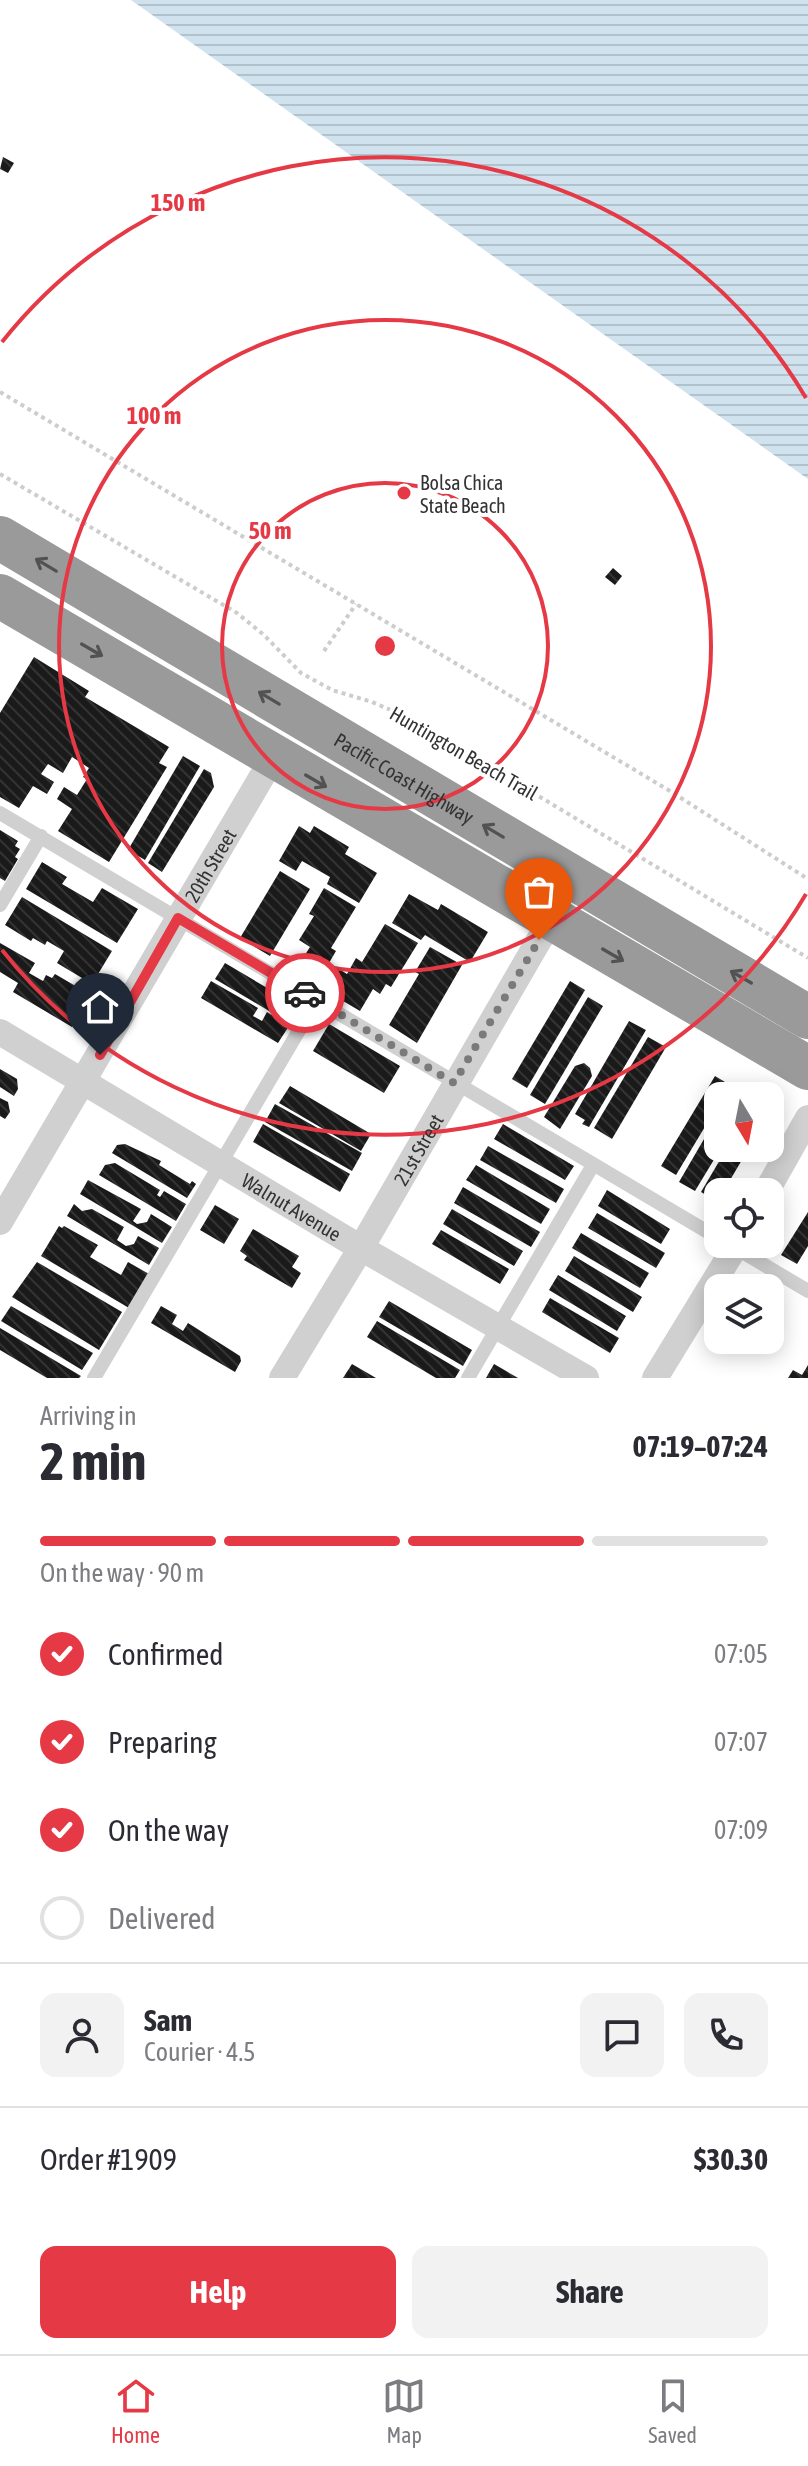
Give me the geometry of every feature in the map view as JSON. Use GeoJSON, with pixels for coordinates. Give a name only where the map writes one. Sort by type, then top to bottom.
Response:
{"type":"FeatureCollection","features":[{"type":"Feature","properties":{"kind":"highway","name":"Pacific Coast Highway"},"geometry":{"type":"LineString","coordinates":[[0,538],[808,1017]]}},
{"type":"Feature","properties":{"kind":"highway"},"geometry":{"type":"LineString","coordinates":[[0,596],[808,1068]]}},
{"type":"Feature","properties":{"kind":"street","name":"20th Street"},"geometry":{"type":"LineString","coordinates":[[0,1222],[274,756]]}},
{"type":"Feature","properties":{"kind":"street","name":"21st Street"},"geometry":{"type":"LineString","coordinates":[[282,1378],[553,920]]}},
{"type":"Feature","properties":{"kind":"street","name":"Walnut Avenue"},"geometry":{"type":"LineString","coordinates":[[0,1032],[361,1248],[586,1378]]}},
{"type":"Feature","properties":{"kind":"street"},"geometry":{"type":"LineString","coordinates":[[774,1178],[808,1118]]}},
{"type":"Feature","properties":{"kind":"street"},"geometry":{"type":"LineString","coordinates":[[655,1378],[721,1258]]}},
{"type":"Feature","properties":{"kind":"lane"},"geometry":{"type":"LineString","coordinates":[[0,813],[704,1229]]}},
{"type":"Feature","properties":{"kind":"lane"},"geometry":{"type":"LineString","coordinates":[[0,905],[41,836]]}},
{"type":"Feature","properties":{"kind":"lane"},"geometry":{"type":"LineString","coordinates":[[94,1378],[317,1000]]}},
{"type":"Feature","properties":{"kind":"lane"},"geometry":{"type":"LineString","coordinates":[[468,1378],[593,1165]]}},
{"type":"Feature","properties":{"kind":"lane"},"geometry":{"type":"LineString","coordinates":[[754,1258],[808,1291]]}},
{"type":"Feature","properties":{"kind":"path"},"geometry":{"type":"LineString","coordinates":[[0,392],[670,791],[808,879]]}},
{"type":"Feature","properties":{"kind":"path","name":"Huntington Beach Trail"},"geometry":{"type":"LineString","coordinates":[[0,474],[237,613],[264,635],[301,673],[332,690],[407,717],[808,958]]}},
{"type":"Feature","properties":{"kind":"path"},"geometry":{"type":"LineString","coordinates":[[324,651],[356,604]]}},
{"type":"Feature","properties":{"kind":"water"},"geometry":{"type":"Polygon","coordinates":[[[131,0],[808,0],[808,479],[131,0]]]}},
{"type":"Feature","properties":{"kind":"building"},"geometry":{"type":"Polygon","coordinates":[[[3,157],[14,163],[8,173],[0,169],[3,157]]]}},
{"type":"Feature","properties":{"kind":"building"},"geometry":{"type":"Polygon","coordinates":[[[613,568],[622,576],[615,585],[605,577],[613,568]]]}},
{"type":"Feature","properties":{"kind":"building"},"geometry":{"type":"Polygon","coordinates":[[[34,657],[89,691],[85,697],[169,747],[159,763],[167,767],[109,862],[58,831],[72,809],[57,799],[64,787],[77,795],[87,779],[83,777],[89,768],[72,757],[63,773],[48,764],[41,774],[54,782],[47,794],[33,786],[19,808],[0,797],[0,713],[34,657]]]}},
{"type":"Feature","properties":{"kind":"building"},"geometry":{"type":"Polygon","coordinates":[[[183,756],[200,766],[145,860],[128,850],[183,756]]]}},
{"type":"Feature","properties":{"kind":"building"},"geometry":{"type":"Polygon","coordinates":[[[204,769],[211,773],[214,787],[162,872],[148,863],[204,769]]]}},
{"type":"Feature","properties":{"kind":"building"},"geometry":{"type":"Polygon","coordinates":[[[299,826],[310,833],[314,826],[349,847],[345,854],[377,873],[359,903],[327,884],[330,877],[302,861],[296,871],[279,861],[299,826]]]}},
{"type":"Feature","properties":{"kind":"building"},"geometry":{"type":"Polygon","coordinates":[[[0,830],[18,841],[15,846],[20,849],[15,857],[18,859],[5,881],[0,878],[0,830]]]}},
{"type":"Feature","properties":{"kind":"building"},"geometry":{"type":"Polygon","coordinates":[[[42,862],[67,877],[62,884],[93,902],[102,888],[138,909],[117,943],[26,889],[42,862]]]}},
{"type":"Feature","properties":{"kind":"building"},"geometry":{"type":"Polygon","coordinates":[[[280,871],[310,889],[270,956],[240,938],[280,871]]]}},
{"type":"Feature","properties":{"kind":"building"},"geometry":{"type":"Polygon","coordinates":[[[324,888],[356,907],[331,948],[336,951],[329,963],[347,974],[356,958],[362,962],[385,924],[418,943],[391,987],[386,984],[380,994],[373,989],[360,1011],[294,972],[310,947],[299,940],[314,916],[309,914],[324,888]]]}},
{"type":"Feature","properties":{"kind":"building"},"geometry":{"type":"Polygon","coordinates":[[[409,894],[438,910],[441,904],[488,932],[470,962],[425,935],[421,940],[392,923],[409,894]]]}},
{"type":"Feature","properties":{"kind":"building"},"geometry":{"type":"Polygon","coordinates":[[[22,897],[112,951],[92,984],[57,963],[64,951],[47,941],[45,945],[33,938],[31,941],[5,925],[22,897]]]}},
{"type":"Feature","properties":{"kind":"building"},"geometry":{"type":"Polygon","coordinates":[[[0,943],[35,963],[29,973],[43,981],[46,975],[52,978],[55,974],[91,995],[72,1027],[13,992],[18,983],[0,972],[0,943]]]}},
{"type":"Feature","properties":{"kind":"building"},"geometry":{"type":"Polygon","coordinates":[[[430,947],[462,965],[417,1043],[389,1025],[419,974],[415,972],[430,947]]]}},
{"type":"Feature","properties":{"kind":"building"},"geometry":{"type":"Polygon","coordinates":[[[225,963],[301,1008],[291,1024],[215,979],[225,963]]]}},
{"type":"Feature","properties":{"kind":"building"},"geometry":{"type":"Polygon","coordinates":[[[211,981],[258,1008],[253,1016],[262,1021],[267,1012],[289,1026],[278,1043],[201,998],[211,981]]]}},
{"type":"Feature","properties":{"kind":"building"},"geometry":{"type":"Polygon","coordinates":[[[570,981],[585,990],[527,1088],[512,1079],[570,981]]]}},
{"type":"Feature","properties":{"kind":"building"},"geometry":{"type":"Polygon","coordinates":[[[588,997],[603,1006],[545,1104],[530,1095],[588,997]]]}},
{"type":"Feature","properties":{"kind":"building"},"geometry":{"type":"Polygon","coordinates":[[[629,1021],[646,1030],[589,1127],[582,1124],[585,1120],[575,1114],[629,1021]]]}},
{"type":"Feature","properties":{"kind":"building"},"geometry":{"type":"Polygon","coordinates":[[[329,1024],[400,1066],[384,1093],[313,1051],[329,1024]]]}},
{"type":"Feature","properties":{"kind":"building"},"geometry":{"type":"Polygon","coordinates":[[[648,1037],[666,1047],[612,1139],[594,1128],[648,1037]]]}},
{"type":"Feature","properties":{"kind":"building"},"geometry":{"type":"Polygon","coordinates":[[[584,1063],[590,1068],[592,1076],[560,1129],[544,1117],[575,1066],[584,1063]]]}},
{"type":"Feature","properties":{"kind":"building"},"geometry":{"type":"Polygon","coordinates":[[[0,1069],[17,1079],[18,1089],[14,1096],[0,1087],[0,1069]]]}},
{"type":"Feature","properties":{"kind":"building"},"geometry":{"type":"Polygon","coordinates":[[[715,1076],[725,1082],[711,1082],[715,1076]]]}},
{"type":"Feature","properties":{"kind":"building"},"geometry":{"type":"Polygon","coordinates":[[[290,1086],[371,1134],[361,1151],[279,1103],[290,1086]]]}},
{"type":"Feature","properties":{"kind":"building"},"geometry":{"type":"Polygon","coordinates":[[[704,1094],[704,1128],[676,1175],[661,1166],[704,1094]]]}},
{"type":"Feature","properties":{"kind":"building"},"geometry":{"type":"Polygon","coordinates":[[[0,1098],[8,1102],[10,1112],[5,1119],[0,1116],[0,1098]]]}},
{"type":"Feature","properties":{"kind":"building"},"geometry":{"type":"Polygon","coordinates":[[[275,1104],[362,1153],[352,1171],[265,1122],[275,1104]]]}},
{"type":"Feature","properties":{"kind":"building"},"geometry":{"type":"Polygon","coordinates":[[[263,1124],[350,1174],[340,1192],[253,1142],[263,1124]]]}},
{"type":"Feature","properties":{"kind":"building"},"geometry":{"type":"Polygon","coordinates":[[[503,1124],[574,1166],[565,1180],[494,1139],[503,1124]]]}},
{"type":"Feature","properties":{"kind":"building"},"geometry":{"type":"Polygon","coordinates":[[[704,1139],[704,1162],[713,1162],[695,1191],[679,1182],[704,1139]]]}},
{"type":"Feature","properties":{"kind":"building"},"geometry":{"type":"Polygon","coordinates":[[[125,1144],[161,1161],[159,1165],[190,1184],[192,1181],[196,1184],[187,1198],[112,1153],[117,1145],[125,1144]]]}},
{"type":"Feature","properties":{"kind":"building"},"geometry":{"type":"Polygon","coordinates":[[[488,1146],[564,1189],[556,1203],[480,1160],[488,1146]]]}},
{"type":"Feature","properties":{"kind":"building"},"geometry":{"type":"Polygon","coordinates":[[[719,1162],[741,1162],[731,1178],[709,1178],[719,1162]]]}},
{"type":"Feature","properties":{"kind":"building"},"geometry":{"type":"Polygon","coordinates":[[[115,1163],[160,1190],[157,1195],[160,1197],[164,1191],[186,1204],[176,1221],[99,1175],[105,1165],[115,1163]]]}},
{"type":"Feature","properties":{"kind":"building"},"geometry":{"type":"Polygon","coordinates":[[[476,1165],[550,1209],[541,1224],[466,1180],[476,1165]]]}},
{"type":"Feature","properties":{"kind":"building"},"geometry":{"type":"Polygon","coordinates":[[[88,1180],[141,1209],[133,1221],[137,1224],[147,1222],[151,1214],[172,1227],[162,1243],[80,1194],[88,1180]]]}},
{"type":"Feature","properties":{"kind":"building"},"geometry":{"type":"Polygon","coordinates":[[[463,1187],[540,1232],[531,1247],[454,1203],[463,1187]]]}},
{"type":"Feature","properties":{"kind":"building"},"geometry":{"type":"Polygon","coordinates":[[[607,1190],[670,1229],[661,1244],[598,1206],[607,1190]]]}},
{"type":"Feature","properties":{"kind":"building"},"geometry":{"type":"Polygon","coordinates":[[[74,1204],[82,1211],[92,1209],[124,1227],[117,1240],[126,1246],[134,1244],[138,1236],[159,1248],[149,1265],[67,1216],[74,1204]]]}},
{"type":"Feature","properties":{"kind":"building"},"geometry":{"type":"Polygon","coordinates":[[[215,1205],[239,1219],[224,1244],[200,1230],[215,1205]]]}},
{"type":"Feature","properties":{"kind":"building"},"geometry":{"type":"Polygon","coordinates":[[[452,1209],[523,1251],[514,1266],[443,1224],[452,1209]]]}},
{"type":"Feature","properties":{"kind":"building"},"geometry":{"type":"Polygon","coordinates":[[[808,1212],[808,1246],[797,1264],[784,1257],[784,1250],[808,1212]]]}},
{"type":"Feature","properties":{"kind":"building"},"geometry":{"type":"Polygon","coordinates":[[[597,1213],[665,1253],[656,1268],[588,1228],[597,1213]]]}},
{"type":"Feature","properties":{"kind":"building"},"geometry":{"type":"Polygon","coordinates":[[[59,1226],[98,1245],[90,1257],[121,1275],[128,1262],[149,1274],[129,1308],[41,1256],[59,1226]]]}},
{"type":"Feature","properties":{"kind":"building"},"geometry":{"type":"Polygon","coordinates":[[[253,1229],[299,1256],[292,1267],[301,1273],[292,1288],[244,1260],[247,1256],[240,1251],[253,1229]]]}},
{"type":"Feature","properties":{"kind":"building"},"geometry":{"type":"Polygon","coordinates":[[[441,1230],[509,1269],[500,1284],[432,1244],[441,1230]]]}},
{"type":"Feature","properties":{"kind":"building"},"geometry":{"type":"Polygon","coordinates":[[[581,1233],[649,1273],[640,1288],[572,1248],[581,1233]]]}},
{"type":"Feature","properties":{"kind":"building"},"geometry":{"type":"Polygon","coordinates":[[[574,1256],[642,1297],[633,1312],[565,1271],[574,1256]]]}},
{"type":"Feature","properties":{"kind":"building"},"geometry":{"type":"Polygon","coordinates":[[[37,1262],[122,1312],[99,1350],[12,1297],[37,1262]]]}},
{"type":"Feature","properties":{"kind":"building"},"geometry":{"type":"Polygon","coordinates":[[[558,1275],[626,1316],[617,1331],[549,1290],[558,1275]]]}},
{"type":"Feature","properties":{"kind":"building"},"geometry":{"type":"Polygon","coordinates":[[[550,1298],[619,1338],[610,1353],[542,1312],[550,1298]]]}},
{"type":"Feature","properties":{"kind":"building"},"geometry":{"type":"Polygon","coordinates":[[[389,1301],[472,1350],[463,1366],[379,1317],[389,1301]]]}},
{"type":"Feature","properties":{"kind":"building"},"geometry":{"type":"Polygon","coordinates":[[[11,1306],[93,1353],[82,1370],[1,1321],[11,1306]]]}},
{"type":"Feature","properties":{"kind":"building"},"geometry":{"type":"Polygon","coordinates":[[[161,1306],[177,1315],[172,1324],[183,1331],[188,1323],[240,1356],[241,1361],[235,1372],[151,1323],[161,1306]]]}},
{"type":"Feature","properties":{"kind":"building"},"geometry":{"type":"Polygon","coordinates":[[[377,1321],[460,1370],[455,1378],[436,1378],[367,1337],[377,1321]]]}},
{"type":"Feature","properties":{"kind":"building"},"geometry":{"type":"Polygon","coordinates":[[[0,1328],[81,1376],[47,1378],[0,1350],[0,1328]]]}},
{"type":"Feature","properties":{"kind":"building"},"geometry":{"type":"Polygon","coordinates":[[[352,1364],[376,1378],[343,1378],[352,1364]]]}},
{"type":"Feature","properties":{"kind":"building"},"geometry":{"type":"Polygon","coordinates":[[[494,1364],[518,1378],[486,1378],[494,1364]]]}},
{"type":"Feature","properties":{"kind":"building"},"geometry":{"type":"Polygon","coordinates":[[[808,1365],[808,1378],[788,1378],[793,1370],[802,1375],[808,1365]]]}},
{"type":"Feature","properties":{"kind":"way so far"},"geometry":{"type":"LineString","coordinates":[[305,993],[454,1083],[539,940]]}},
{"type":"Feature","properties":{"kind":"place","name":"Bolsa Chica State Beach"},"geometry":{"type":"Point","coordinates":[404,493]}},
{"type":"Feature","properties":{"kind":"route"},"geometry":{"type":"LineString","coordinates":[[100,1055],[178,918],[305,993]]}}]}
